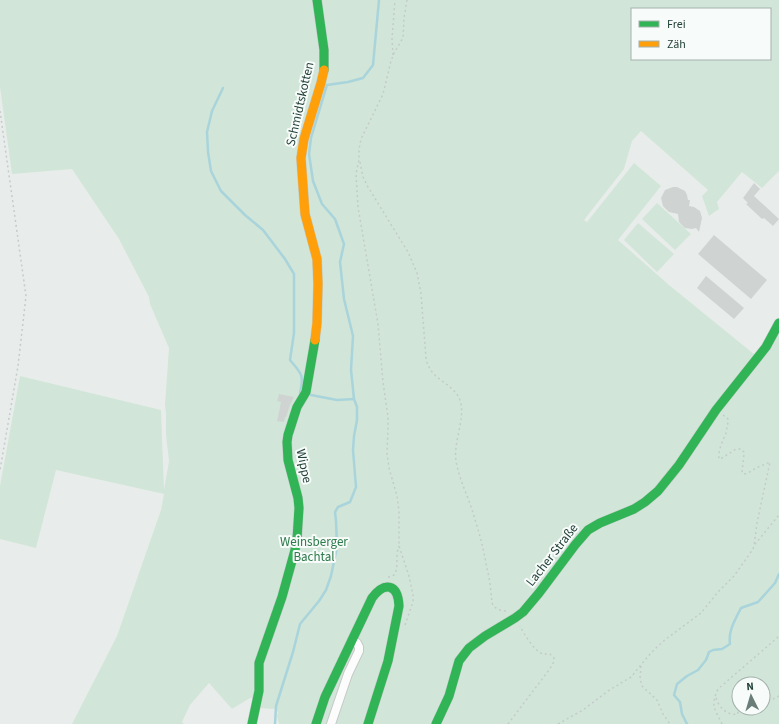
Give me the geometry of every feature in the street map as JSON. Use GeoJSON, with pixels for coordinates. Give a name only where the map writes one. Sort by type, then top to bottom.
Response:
{"type":"FeatureCollection","features":[{"type":"Feature","properties":{"kind":"street","name":"Schmidtskotten"},"geometry":{"type":"LineString","coordinates":[[305,214],[301,154],[324,70],[324,50],[317,0]]}},
{"type":"Feature","properties":{"kind":"street","name":"Wippe"},"geometry":{"type":"LineString","coordinates":[[252,724],[259,691],[259,663],[282,597],[294,557],[297,539],[299,516],[298,498],[288,460],[287,442],[297,407],[306,392],[308,384],[317,323],[318,305],[318,263],[305,214]]}},
{"type":"Feature","properties":{"kind":"street","name":"Lacher Straße"},"geometry":{"type":"LineString","coordinates":[[436,724],[449,696],[459,662],[469,648],[523,612],[588,530],[600,522],[634,509],[658,491],[686,456],[716,410],[766,347],[779,323]]}},
{"type":"Feature","properties":{"kind":"street"},"geometry":{"type":"LineString","coordinates":[[316,724],[324,697],[372,598],[375,593],[382,588],[387,587],[393,589],[399,597],[399,606],[388,661],[368,724]]}},
{"type":"Feature","properties":{"kind":"street"},"geometry":{"type":"LineString","coordinates":[[331,724],[348,674],[359,651],[357,643],[352,640]]}},
{"type":"Feature","properties":{"kind":"path"},"geometry":{"type":"LineString","coordinates":[[393,57],[392,39],[395,0]]}},
{"type":"Feature","properties":{"kind":"path"},"geometry":{"type":"LineString","coordinates":[[382,588],[380,581],[392,576],[395,573],[397,553],[400,546],[399,510],[397,496],[389,468],[387,408],[382,382],[378,324],[358,207],[356,174],[359,160],[360,142],[383,94],[393,57],[403,38],[407,0]]}},
{"type":"Feature","properties":{"kind":"path"},"geometry":{"type":"LineString","coordinates":[[0,111],[26,296],[18,366],[0,470]]}},
{"type":"Feature","properties":{"kind":"path"},"geometry":{"type":"LineString","coordinates":[[359,160],[365,182],[408,252],[417,273],[421,294],[426,358],[429,368],[432,373],[451,389],[460,400],[461,415],[456,446],[456,462],[481,539],[488,570],[492,603],[495,607],[501,610],[523,612]]}},
{"type":"Feature","properties":{"kind":"path"},"geometry":{"type":"LineString","coordinates":[[716,410],[728,419],[726,432],[721,444],[719,459],[736,449],[741,449],[744,452],[742,472],[744,474],[770,462],[759,508],[754,546]]}},
{"type":"Feature","properties":{"kind":"path"},"geometry":{"type":"LineString","coordinates":[[558,724],[583,710],[608,691],[631,677],[650,654],[666,639],[701,613],[718,592],[734,576],[754,546],[779,515]]}},
{"type":"Feature","properties":{"kind":"path"},"geometry":{"type":"LineString","coordinates":[[508,724],[549,670],[553,664],[554,658],[550,654],[540,652],[528,640],[515,618]]}},
{"type":"Feature","properties":{"kind":"path"},"geometry":{"type":"LineString","coordinates":[[722,724],[715,712],[714,702],[720,687],[777,638],[779,634]]}},
{"type":"Feature","properties":{"kind":"path"},"geometry":{"type":"LineString","coordinates":[[642,664],[640,679],[642,686],[657,700],[670,724]]}},
{"type":"Feature","properties":{"kind":"path"},"geometry":{"type":"LineString","coordinates":[[715,697],[720,706],[731,714]]}},
{"type":"Feature","properties":{"kind":"green space","name":"Weinsberger Bachtal"},"geometry":{"type":"Polygon","coordinates":[[[0,0],[779,0],[779,171],[762,188],[742,172],[717,202],[719,209],[709,216],[702,196],[708,190],[641,131],[632,141],[624,169],[584,220],[587,222],[634,163],[661,186],[618,240],[669,285],[760,359],[779,328],[779,724],[279,724],[277,716],[278,712],[275,709],[258,708],[261,699],[250,698],[232,709],[209,683],[190,705],[182,722],[184,724],[72,724],[117,636],[161,510],[164,494],[56,470],[36,548],[0,539],[0,486],[20,376],[161,410],[164,490],[169,461],[165,405],[169,348],[150,304],[149,297],[119,239],[72,169],[12,174],[0,87],[0,0]]]}},
{"type":"Feature","properties":{"kind":"green space"},"geometry":{"type":"Polygon","coordinates":[[[657,203],[691,234],[675,250],[642,219],[657,203]]]}},
{"type":"Feature","properties":{"kind":"green space"},"geometry":{"type":"Polygon","coordinates":[[[638,223],[674,254],[657,272],[624,240],[638,223]]]}},
{"type":"Feature","properties":{"kind":"building"},"geometry":{"type":"Polygon","coordinates":[[[754,183],[760,189],[754,196],[779,219],[773,226],[764,218],[762,219],[746,204],[748,203],[743,198],[754,183]]]}},
{"type":"Feature","properties":{"kind":"building"},"geometry":{"type":"Polygon","coordinates":[[[677,187],[685,191],[688,200],[690,200],[689,206],[700,211],[702,218],[699,232],[696,228],[685,228],[679,222],[678,214],[669,212],[663,206],[661,198],[665,190],[677,187]]]}},
{"type":"Feature","properties":{"kind":"building"},"geometry":{"type":"Polygon","coordinates":[[[714,235],[767,280],[751,299],[698,254],[714,235]]]}},
{"type":"Feature","properties":{"kind":"building"},"geometry":{"type":"Polygon","coordinates":[[[706,276],[744,308],[734,319],[697,288],[706,276]]]}},
{"type":"Feature","properties":{"kind":"building"},"geometry":{"type":"Polygon","coordinates":[[[279,394],[294,397],[284,422],[277,421],[281,402],[277,401],[279,394]]]}},
{"type":"Feature","properties":{"kind":"waterway"},"geometry":{"type":"LineString","coordinates":[[275,724],[276,706],[300,624],[319,601],[326,590],[331,576],[337,547],[335,512],[338,507],[350,502],[356,487],[353,450],[357,420],[357,407],[354,399],[351,370],[353,336],[344,299],[340,262],[344,244],[335,219],[322,204],[313,181],[309,154],[311,138],[327,85],[363,78],[373,65],[379,0]]}},
{"type":"Feature","properties":{"kind":"waterway"},"geometry":{"type":"LineString","coordinates":[[223,88],[212,111],[207,132],[211,171],[221,191],[245,215],[263,230],[285,259],[294,274],[294,333],[290,360],[302,378],[300,393]]}},
{"type":"Feature","properties":{"kind":"waterway"},"geometry":{"type":"LineString","coordinates":[[311,395],[337,400],[354,399]]}},
{"type":"Feature","properties":{"kind":"waterway"},"geometry":{"type":"LineString","coordinates":[[687,724],[682,714],[680,702],[674,695],[677,684],[698,670],[706,660],[709,652],[722,649],[730,644],[731,630],[741,608],[758,602],[775,583],[779,574]]}},
{"type":"Feature","properties":{"kind":"traffic: fast"},"geometry":{"type":"LineString","coordinates":[[317,0],[324,50],[324,70]]}},
{"type":"Feature","properties":{"kind":"traffic: fast"},"geometry":{"type":"LineString","coordinates":[[436,724],[449,696],[459,661],[469,648],[523,612],[588,530],[600,523],[634,509],[658,491],[679,465],[716,410],[766,347],[779,323]]}},
{"type":"Feature","properties":{"kind":"traffic: fast"},"geometry":{"type":"LineString","coordinates":[[252,724],[259,691],[259,663],[282,597],[297,539],[299,508],[298,498],[288,460],[287,442],[297,407],[306,392],[315,340]]}},
{"type":"Feature","properties":{"kind":"traffic: fast"},"geometry":{"type":"LineString","coordinates":[[316,724],[325,697],[372,598],[382,589],[390,587],[396,593],[399,606],[388,661],[368,724]]}},
{"type":"Feature","properties":{"kind":"traffic: slow"},"geometry":{"type":"LineString","coordinates":[[315,340],[318,284],[317,259],[305,214],[301,158],[304,139],[324,70]]}}]}
